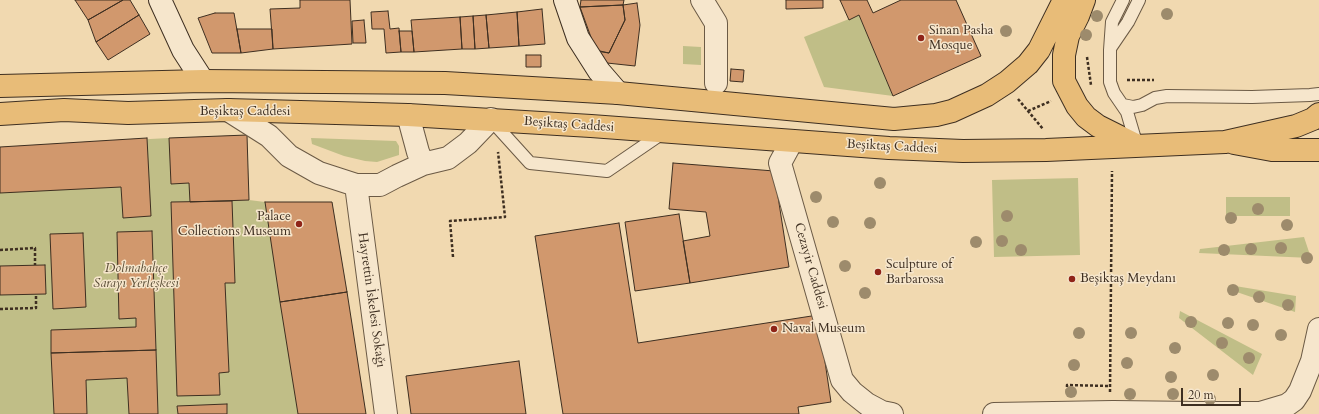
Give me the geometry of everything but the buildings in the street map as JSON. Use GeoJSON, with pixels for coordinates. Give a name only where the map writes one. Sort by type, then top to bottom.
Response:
{"type":"FeatureCollection","features":[{"type":"Feature","properties":{"kind":"main road"},"geometry":{"type":"LineString","coordinates":[[0,86],[203,81],[445,83],[618,93],[878,119],[894,119],[936,115],[958,109],[988,94],[1006,82],[1028,64],[1038,50],[1064,0]]}},
{"type":"Feature","properties":{"kind":"main road"},"geometry":{"type":"LineString","coordinates":[[1084,0],[1068,36],[1064,55],[1064,81],[1077,106],[1086,117],[1098,126],[1138,146]]}},
{"type":"Feature","properties":{"kind":"main road","name":"Beşiktaş Caddesi"},"geometry":{"type":"LineString","coordinates":[[0,114],[64,110],[128,113],[228,110],[408,115],[889,148],[963,151],[1046,150],[1225,142]]}},
{"type":"Feature","properties":{"kind":"main road"},"geometry":{"type":"LineString","coordinates":[[1225,142],[1296,126],[1313,119],[1319,114]]}},
{"type":"Feature","properties":{"kind":"main road"},"geometry":{"type":"LineString","coordinates":[[1225,142],[1272,150],[1319,150]]}},
{"type":"Feature","properties":{"kind":"street"},"geometry":{"type":"LineString","coordinates":[[160,0],[183,50],[203,81]]}},
{"type":"Feature","properties":{"kind":"street"},"geometry":{"type":"LineString","coordinates":[[565,0],[578,38],[599,71],[618,93]]}},
{"type":"Feature","properties":{"kind":"street"},"geometry":{"type":"LineString","coordinates":[[702,0],[716,23],[716,83]]}},
{"type":"Feature","properties":{"kind":"street"},"geometry":{"type":"LineString","coordinates":[[228,110],[269,136],[289,156],[319,173],[356,186],[380,185],[423,164],[448,158],[468,143],[491,120]]}},
{"type":"Feature","properties":{"kind":"street"},"geometry":{"type":"LineString","coordinates":[[408,115],[418,152],[423,164]]}},
{"type":"Feature","properties":{"kind":"street","name":"Cezayir Caddesi"},"geometry":{"type":"LineString","coordinates":[[792,141],[780,163],[842,380],[852,392],[867,404],[882,412],[892,414]]}},
{"type":"Feature","properties":{"kind":"street","name":"Hayrettin İskelesi Sokağı"},"geometry":{"type":"LineString","coordinates":[[356,186],[386,414]]}},
{"type":"Feature","properties":{"kind":"street"},"geometry":{"type":"LineString","coordinates":[[994,414],[1113,412],[1261,413],[1287,405],[1294,400],[1300,391],[1312,361],[1319,329]]}},
{"type":"Feature","properties":{"kind":"lane"},"geometry":{"type":"LineString","coordinates":[[1123,0],[1112,22],[1110,82],[1114,93],[1127,112],[1138,146]]}},
{"type":"Feature","properties":{"kind":"lane"},"geometry":{"type":"LineString","coordinates":[[1110,50],[1128,22],[1139,0]]}},
{"type":"Feature","properties":{"kind":"lane"},"geometry":{"type":"LineString","coordinates":[[1123,105],[1134,107],[1142,105],[1154,98],[1166,96],[1252,97],[1310,96],[1319,94]]}},
{"type":"Feature","properties":{"kind":"lane"},"geometry":{"type":"LineString","coordinates":[[491,120],[530,163],[607,171],[665,132]]}},
{"type":"Feature","properties":{"kind":"path"},"geometry":{"type":"LineString","coordinates":[[1088,50],[1087,57],[1092,88]]}},
{"type":"Feature","properties":{"kind":"path"},"geometry":{"type":"LineString","coordinates":[[1014,94],[1045,131]]}},
{"type":"Feature","properties":{"kind":"path"},"geometry":{"type":"LineString","coordinates":[[1028,111],[1057,99]]}},
{"type":"Feature","properties":{"kind":"path"},"geometry":{"type":"LineString","coordinates":[[453,257],[450,221],[505,217],[499,161]]}},
{"type":"Feature","properties":{"kind":"path"},"geometry":{"type":"LineString","coordinates":[[1112,171],[1110,386],[1113,412]]}},
{"type":"Feature","properties":{"kind":"path"},"geometry":{"type":"LineString","coordinates":[[0,250],[35,248],[35,265]]}},
{"type":"Feature","properties":{"kind":"path"},"geometry":{"type":"LineString","coordinates":[[0,309],[36,308],[36,294]]}},
{"type":"Feature","properties":{"kind":"green space"},"geometry":{"type":"Polygon","coordinates":[[[859,15],[893,96],[824,87],[804,37],[859,15]]]}},
{"type":"Feature","properties":{"kind":"green space"},"geometry":{"type":"Polygon","coordinates":[[[683,46],[701,47],[701,65],[683,64],[683,46]]]}},
{"type":"Feature","properties":{"kind":"green space","name":"Dolmabahçe Sarayı Yerleşkesi"},"geometry":{"type":"Polygon","coordinates":[[[247,135],[249,200],[265,202],[332,202],[366,414],[0,414],[0,147],[247,135]]]}},
{"type":"Feature","properties":{"kind":"green space"},"geometry":{"type":"Polygon","coordinates":[[[311,138],[396,141],[399,146],[399,155],[377,162],[365,161],[344,156],[312,144],[311,138]]]}},
{"type":"Feature","properties":{"kind":"green space"},"geometry":{"type":"Polygon","coordinates":[[[1078,178],[1080,255],[994,257],[992,180],[1078,178]]]}},
{"type":"Feature","properties":{"kind":"green space"},"geometry":{"type":"Polygon","coordinates":[[[1226,197],[1290,197],[1290,216],[1226,216],[1226,197]]]}},
{"type":"Feature","properties":{"kind":"green space"},"geometry":{"type":"Polygon","coordinates":[[[1304,237],[1311,258],[1199,253],[1200,249],[1304,237]]]}},
{"type":"Feature","properties":{"kind":"green space"},"geometry":{"type":"Polygon","coordinates":[[[1229,285],[1296,296],[1295,312],[1228,289],[1229,285]]]}},
{"type":"Feature","properties":{"kind":"green space"},"geometry":{"type":"Polygon","coordinates":[[[1180,311],[1262,354],[1253,375],[1179,318],[1180,311]]]}},
{"type":"Feature","properties":{"kind":"place","name":"Sinan Pasha Mosque"},"geometry":{"type":"Point","coordinates":[921,38]}},
{"type":"Feature","properties":{"kind":"place","name":"Palace Collections Museum"},"geometry":{"type":"Point","coordinates":[299,224]}},
{"type":"Feature","properties":{"kind":"place","name":"Sculpture of Barbarossa"},"geometry":{"type":"Point","coordinates":[878,272]}},
{"type":"Feature","properties":{"kind":"place","name":"Beşiktaş Meydanı"},"geometry":{"type":"Point","coordinates":[1072,279]}},
{"type":"Feature","properties":{"kind":"place","name":"Naval Museum"},"geometry":{"type":"Point","coordinates":[774,329]}}]}
